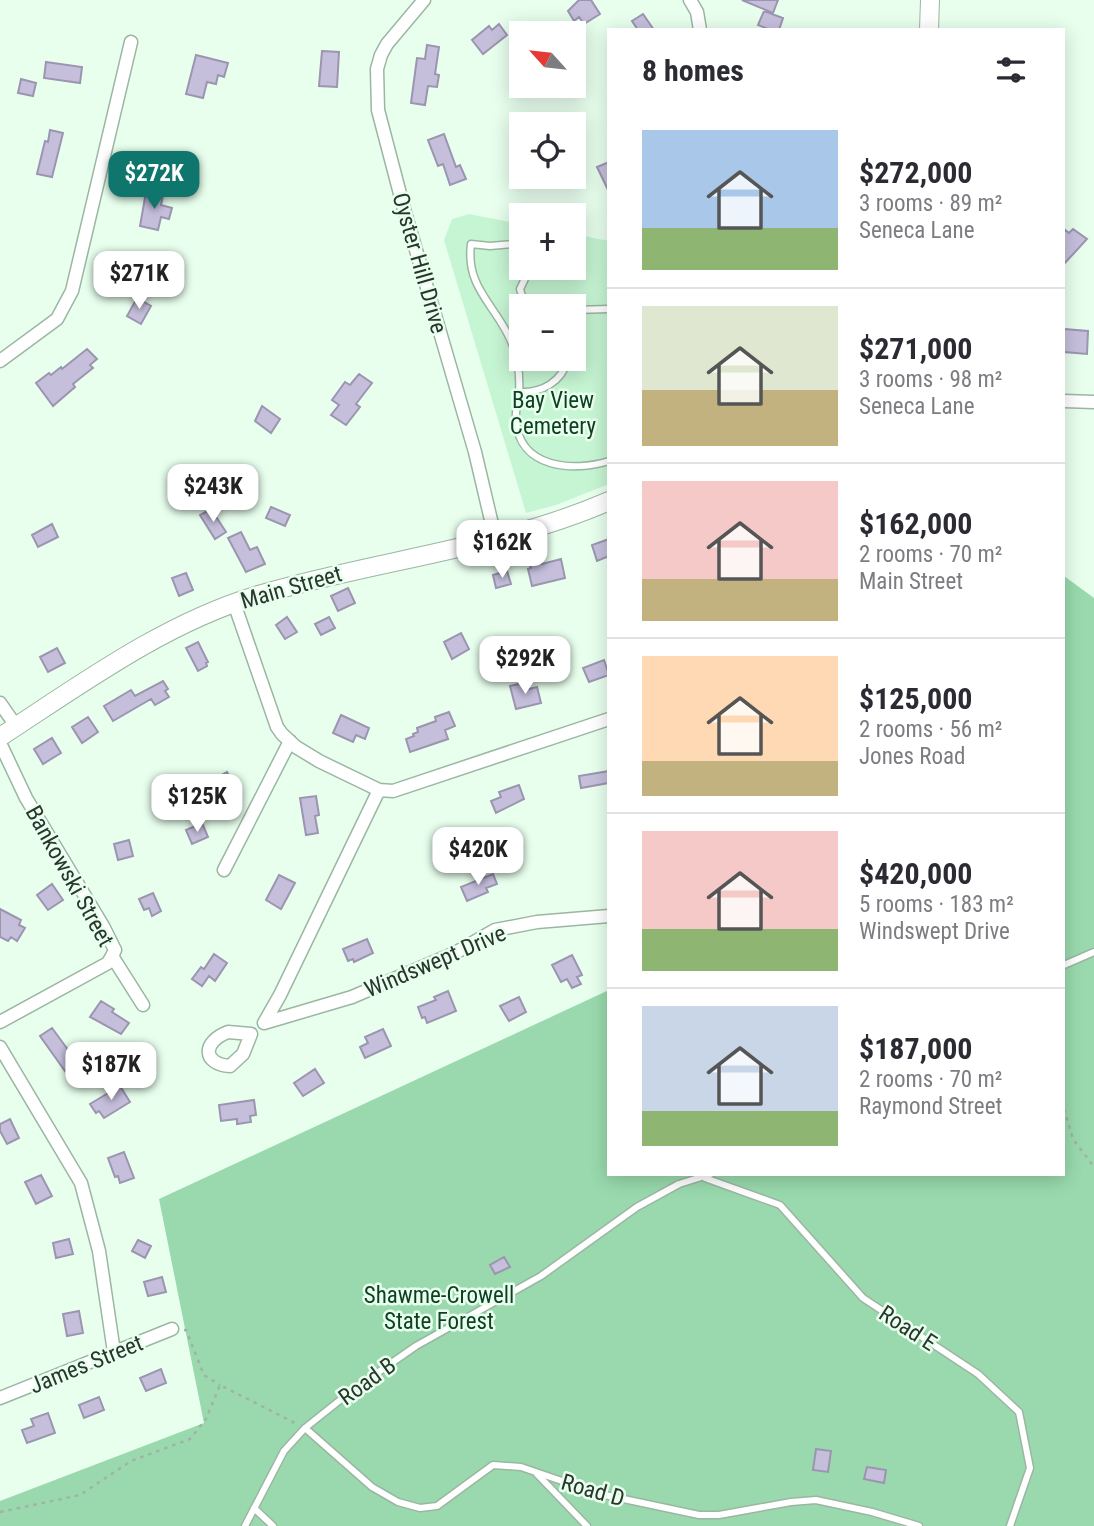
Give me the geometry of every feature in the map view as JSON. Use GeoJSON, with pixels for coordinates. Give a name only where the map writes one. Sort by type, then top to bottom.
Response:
{"type":"FeatureCollection","features":[{"type":"Feature","properties":{"kind":"main road"},"geometry":{"type":"LineString","coordinates":[[929,28],[930,0]]}},
{"type":"Feature","properties":{"kind":"main road","name":"Main Street"},"geometry":{"type":"LineString","coordinates":[[0,737],[170,632],[234,603],[336,573],[466,546],[526,530],[607,502]]}},
{"type":"Feature","properties":{"kind":"street","name":"Oyster Hill Drive"},"geometry":{"type":"LineString","coordinates":[[424,0],[381,55],[377,69],[378,110],[475,452],[495,537]]}},
{"type":"Feature","properties":{"kind":"street"},"geometry":{"type":"LineString","coordinates":[[690,0],[697,12],[700,28]]}},
{"type":"Feature","properties":{"kind":"street"},"geometry":{"type":"LineString","coordinates":[[0,361],[57,319],[72,290],[131,42]]}},
{"type":"Feature","properties":{"kind":"street"},"geometry":{"type":"LineString","coordinates":[[1065,401],[1094,402]]}},
{"type":"Feature","properties":{"kind":"street"},"geometry":{"type":"LineString","coordinates":[[234,603],[277,727],[290,741],[319,761],[379,790],[393,792],[607,720]]}},
{"type":"Feature","properties":{"kind":"street"},"geometry":{"type":"LineString","coordinates":[[0,703],[16,726]]}},
{"type":"Feature","properties":{"kind":"street"},"geometry":{"type":"LineString","coordinates":[[224,870],[290,741]]}},
{"type":"Feature","properties":{"kind":"street","name":"Bankowski Street"},"geometry":{"type":"LineString","coordinates":[[0,743],[26,798],[103,926],[115,950],[112,956],[143,1005]]}},
{"type":"Feature","properties":{"kind":"street","name":"Windswept Drive"},"geometry":{"type":"LineString","coordinates":[[251,1034],[264,1023],[280,995],[379,790]]}},
{"type":"Feature","properties":{"kind":"street","name":"Windswept Drive"},"geometry":{"type":"LineString","coordinates":[[264,1023],[352,997],[447,957],[495,930],[537,922],[607,916]]}},
{"type":"Feature","properties":{"kind":"street"},"geometry":{"type":"LineString","coordinates":[[0,1022],[108,963],[112,956]]}},
{"type":"Feature","properties":{"kind":"street"},"geometry":{"type":"LineString","coordinates":[[0,1047],[81,1183],[99,1251],[114,1352]]}},
{"type":"Feature","properties":{"kind":"street","name":"James Street"},"geometry":{"type":"LineString","coordinates":[[0,1398],[172,1329]]}},
{"type":"Feature","properties":{"kind":"lane"},"geometry":{"type":"LineString","coordinates":[[509,244],[490,246],[471,244],[469,257],[472,275],[482,298],[512,345],[519,392],[516,424],[522,441],[532,453],[561,467],[579,468],[607,461]]}},
{"type":"Feature","properties":{"kind":"lane"},"geometry":{"type":"LineString","coordinates":[[586,310],[607,309]]}},
{"type":"Feature","properties":{"kind":"lane"},"geometry":{"type":"LineString","coordinates":[[519,392],[532,392],[545,387],[558,379],[563,371]]}},
{"type":"Feature","properties":{"kind":"lane"},"geometry":{"type":"LineString","coordinates":[[1065,965],[1094,952]]}},
{"type":"Feature","properties":{"kind":"lane","name":"Road B"},"geometry":{"type":"LineString","coordinates":[[245,1526],[284,1451],[305,1428],[354,1389],[416,1346],[541,1276],[637,1207],[679,1185],[708,1176]]}},
{"type":"Feature","properties":{"kind":"lane","name":"Road E"},"geometry":{"type":"LineString","coordinates":[[708,1176],[780,1205],[863,1298],[978,1374],[1019,1412],[1030,1468],[1010,1526]]}},
{"type":"Feature","properties":{"kind":"lane","name":"Road D"},"geometry":{"type":"LineString","coordinates":[[305,1428],[372,1487],[398,1502],[420,1507],[437,1506],[492,1465],[521,1467],[600,1494],[699,1515],[719,1515],[816,1500],[919,1526]]}},
{"type":"Feature","properties":{"kind":"lane"},"geometry":{"type":"LineString","coordinates":[[536,1473],[587,1526]]}},
{"type":"Feature","properties":{"kind":"lane"},"geometry":{"type":"LineString","coordinates":[[254,1508],[273,1526]]}},
{"type":"Feature","properties":{"kind":"path"},"geometry":{"type":"LineString","coordinates":[[1065,1112],[1073,1139],[1094,1167]]}},
{"type":"Feature","properties":{"kind":"path"},"geometry":{"type":"LineString","coordinates":[[172,1329],[186,1330],[204,1374],[220,1385],[305,1428]]}},
{"type":"Feature","properties":{"kind":"path"},"geometry":{"type":"LineString","coordinates":[[0,1512],[80,1495],[131,1461],[190,1439],[206,1419],[220,1385]]}},
{"type":"Feature","properties":{"kind":"green space","name":"Bay View Cemetery"},"geometry":{"type":"Polygon","coordinates":[[[469,214],[509,222],[509,280],[586,280],[586,236],[607,241],[607,485],[556,505],[526,513],[444,240],[452,219],[469,214]]]}},
{"type":"Feature","properties":{"kind":"green space","name":"Shawme-Crowell State Forest"},"geometry":{"type":"Polygon","coordinates":[[[1065,577],[1094,598],[1094,1526],[0,1526],[0,1501],[204,1423],[159,1199],[607,991],[607,1176],[1065,1176],[1065,577]]]}},
{"type":"Feature","properties":{"kind":"building"},"geometry":{"type":"Polygon","coordinates":[[[579,0],[591,0],[600,14],[586,23],[579,17],[574,21],[568,11],[579,0]]]}},
{"type":"Feature","properties":{"kind":"building"},"geometry":{"type":"Polygon","coordinates":[[[742,0],[778,0],[773,13],[742,0]]]}},
{"type":"Feature","properties":{"kind":"building"},"geometry":{"type":"Polygon","coordinates":[[[764,11],[783,18],[780,28],[758,25],[764,11]]]}},
{"type":"Feature","properties":{"kind":"building"},"geometry":{"type":"Polygon","coordinates":[[[643,14],[653,28],[637,28],[632,21],[643,14]]]}},
{"type":"Feature","properties":{"kind":"building"},"geometry":{"type":"Polygon","coordinates":[[[499,24],[507,35],[483,54],[472,40],[489,26],[492,30],[499,24]]]}},
{"type":"Feature","properties":{"kind":"building"},"geometry":{"type":"Polygon","coordinates":[[[427,45],[439,47],[435,74],[439,75],[437,87],[428,86],[425,105],[411,103],[417,58],[425,59],[427,45]]]}},
{"type":"Feature","properties":{"kind":"building"},"geometry":{"type":"Polygon","coordinates":[[[322,51],[339,52],[337,87],[319,86],[322,51]]]}},
{"type":"Feature","properties":{"kind":"building"},"geometry":{"type":"Polygon","coordinates":[[[196,55],[228,63],[224,77],[218,75],[216,84],[207,82],[203,98],[186,94],[196,55]]]}},
{"type":"Feature","properties":{"kind":"building"},"geometry":{"type":"Polygon","coordinates":[[[46,62],[82,67],[80,83],[44,78],[46,62]]]}},
{"type":"Feature","properties":{"kind":"building"},"geometry":{"type":"Polygon","coordinates":[[[21,79],[36,83],[33,96],[18,93],[21,79]]]}},
{"type":"Feature","properties":{"kind":"building"},"geometry":{"type":"Polygon","coordinates":[[[50,130],[63,133],[52,177],[37,174],[50,130]]]}},
{"type":"Feature","properties":{"kind":"building"},"geometry":{"type":"Polygon","coordinates":[[[444,134],[456,167],[460,165],[466,179],[450,185],[443,164],[438,166],[428,140],[444,134]]]}},
{"type":"Feature","properties":{"kind":"building"},"geometry":{"type":"Polygon","coordinates":[[[607,163],[607,188],[597,167],[607,163]]]}},
{"type":"Feature","properties":{"kind":"building"},"geometry":{"type":"Polygon","coordinates":[[[146,192],[163,196],[161,205],[172,208],[169,219],[161,217],[158,230],[140,226],[146,192]]]}},
{"type":"Feature","properties":{"kind":"building"},"geometry":{"type":"Polygon","coordinates":[[[1073,229],[1087,239],[1065,263],[1065,230],[1069,233],[1073,229]]]}},
{"type":"Feature","properties":{"kind":"building"},"geometry":{"type":"Polygon","coordinates":[[[133,259],[166,277],[160,288],[149,282],[144,291],[122,279],[133,259]]]}},
{"type":"Feature","properties":{"kind":"building"},"geometry":{"type":"Polygon","coordinates":[[[137,298],[151,306],[141,324],[127,316],[137,298]]]}},
{"type":"Feature","properties":{"kind":"building"},"geometry":{"type":"Polygon","coordinates":[[[1065,329],[1088,331],[1087,354],[1065,352],[1065,329]]]}},
{"type":"Feature","properties":{"kind":"building"},"geometry":{"type":"Polygon","coordinates":[[[87,349],[97,359],[90,365],[93,368],[73,384],[75,387],[53,406],[36,383],[49,373],[51,375],[61,367],[62,369],[87,349]]]}},
{"type":"Feature","properties":{"kind":"building"},"geometry":{"type":"Polygon","coordinates":[[[359,374],[372,383],[356,404],[360,407],[346,425],[331,415],[339,405],[332,400],[345,382],[350,385],[359,374]]]}},
{"type":"Feature","properties":{"kind":"building"},"geometry":{"type":"Polygon","coordinates":[[[262,406],[280,419],[271,433],[255,421],[262,406]]]}},
{"type":"Feature","properties":{"kind":"building"},"geometry":{"type":"Polygon","coordinates":[[[271,507],[290,515],[285,526],[266,518],[271,507]]]}},
{"type":"Feature","properties":{"kind":"building"},"geometry":{"type":"Polygon","coordinates":[[[211,509],[226,532],[215,539],[200,515],[211,509]]]}},
{"type":"Feature","properties":{"kind":"building"},"geometry":{"type":"Polygon","coordinates":[[[52,524],[58,537],[38,547],[32,535],[52,524]]]}},
{"type":"Feature","properties":{"kind":"building"},"geometry":{"type":"Polygon","coordinates":[[[241,532],[250,550],[257,547],[265,564],[246,572],[228,538],[241,532]]]}},
{"type":"Feature","properties":{"kind":"building"},"geometry":{"type":"Polygon","coordinates":[[[607,540],[607,557],[597,561],[592,545],[607,540]]]}},
{"type":"Feature","properties":{"kind":"building"},"geometry":{"type":"Polygon","coordinates":[[[561,559],[565,578],[532,586],[529,563],[541,560],[542,564],[561,559]]]}},
{"type":"Feature","properties":{"kind":"building"},"geometry":{"type":"Polygon","coordinates":[[[507,571],[511,584],[496,588],[493,575],[507,571]]]}},
{"type":"Feature","properties":{"kind":"building"},"geometry":{"type":"Polygon","coordinates":[[[186,573],[193,590],[179,596],[172,578],[186,573]]]}},
{"type":"Feature","properties":{"kind":"building"},"geometry":{"type":"Polygon","coordinates":[[[348,588],[355,603],[338,611],[331,596],[348,588]]]}},
{"type":"Feature","properties":{"kind":"building"},"geometry":{"type":"Polygon","coordinates":[[[287,617],[297,632],[285,639],[276,625],[287,617]]]}},
{"type":"Feature","properties":{"kind":"building"},"geometry":{"type":"Polygon","coordinates":[[[329,617],[335,628],[321,635],[315,624],[329,617]]]}},
{"type":"Feature","properties":{"kind":"building"},"geometry":{"type":"Polygon","coordinates":[[[461,633],[469,649],[452,659],[444,642],[461,633]]]}},
{"type":"Feature","properties":{"kind":"building"},"geometry":{"type":"Polygon","coordinates":[[[198,642],[208,662],[207,666],[198,671],[186,648],[198,642]]]}},
{"type":"Feature","properties":{"kind":"building"},"geometry":{"type":"Polygon","coordinates":[[[57,648],[65,663],[48,672],[40,657],[57,648]]]}},
{"type":"Feature","properties":{"kind":"building"},"geometry":{"type":"Polygon","coordinates":[[[604,660],[607,676],[589,682],[583,668],[604,660]]]}},
{"type":"Feature","properties":{"kind":"building"},"geometry":{"type":"Polygon","coordinates":[[[163,681],[169,697],[155,705],[151,699],[113,721],[104,706],[131,690],[135,696],[163,681]]]}},
{"type":"Feature","properties":{"kind":"building"},"geometry":{"type":"Polygon","coordinates":[[[523,683],[525,690],[537,687],[541,703],[516,709],[510,686],[523,683]]]}},
{"type":"Feature","properties":{"kind":"building"},"geometry":{"type":"Polygon","coordinates":[[[449,712],[455,726],[445,730],[448,739],[410,752],[406,739],[418,732],[417,728],[436,721],[435,717],[449,712]]]}},
{"type":"Feature","properties":{"kind":"building"},"geometry":{"type":"Polygon","coordinates":[[[341,715],[369,728],[365,739],[356,735],[353,742],[333,733],[341,715]]]}},
{"type":"Feature","properties":{"kind":"building"},"geometry":{"type":"Polygon","coordinates":[[[88,717],[98,732],[82,743],[72,727],[88,717]]]}},
{"type":"Feature","properties":{"kind":"building"},"geometry":{"type":"Polygon","coordinates":[[[52,738],[61,753],[43,764],[34,749],[52,738]]]}},
{"type":"Feature","properties":{"kind":"building"},"geometry":{"type":"Polygon","coordinates":[[[607,771],[607,783],[581,788],[579,776],[607,771]]]}},
{"type":"Feature","properties":{"kind":"building"},"geometry":{"type":"Polygon","coordinates":[[[227,772],[235,786],[218,796],[210,782],[227,772]]]}},
{"type":"Feature","properties":{"kind":"building"},"geometry":{"type":"Polygon","coordinates":[[[519,785],[524,799],[496,813],[491,801],[501,797],[499,792],[519,785]]]}},
{"type":"Feature","properties":{"kind":"building"},"geometry":{"type":"Polygon","coordinates":[[[316,796],[318,833],[306,835],[300,798],[316,796]]]}},
{"type":"Feature","properties":{"kind":"building"},"geometry":{"type":"Polygon","coordinates":[[[202,823],[208,837],[192,844],[186,830],[202,823]]]}},
{"type":"Feature","properties":{"kind":"building"},"geometry":{"type":"Polygon","coordinates":[[[129,840],[133,856],[118,860],[114,844],[129,840]]]}},
{"type":"Feature","properties":{"kind":"building"},"geometry":{"type":"Polygon","coordinates":[[[493,874],[497,884],[486,888],[488,892],[467,901],[461,887],[493,874]]]}},
{"type":"Feature","properties":{"kind":"building"},"geometry":{"type":"Polygon","coordinates":[[[279,875],[295,883],[281,909],[266,900],[279,875]]]}},
{"type":"Feature","properties":{"kind":"building"},"geometry":{"type":"Polygon","coordinates":[[[52,884],[63,900],[48,910],[37,895],[52,884]]]}},
{"type":"Feature","properties":{"kind":"building"},"geometry":{"type":"Polygon","coordinates":[[[153,893],[161,911],[152,916],[149,908],[144,910],[139,899],[153,893]]]}},
{"type":"Feature","properties":{"kind":"building"},"geometry":{"type":"Polygon","coordinates":[[[0,909],[21,920],[19,925],[25,928],[17,941],[11,937],[8,941],[0,937],[0,909]]]}},
{"type":"Feature","properties":{"kind":"building"},"geometry":{"type":"Polygon","coordinates":[[[367,939],[373,953],[354,962],[353,959],[348,961],[343,949],[367,939]]]}},
{"type":"Feature","properties":{"kind":"building"},"geometry":{"type":"Polygon","coordinates":[[[214,954],[227,963],[215,981],[209,976],[202,986],[192,979],[201,967],[204,969],[214,954]]]}},
{"type":"Feature","properties":{"kind":"building"},"geometry":{"type":"Polygon","coordinates":[[[572,955],[582,975],[577,977],[581,984],[572,988],[567,979],[561,982],[552,965],[572,955]]]}},
{"type":"Feature","properties":{"kind":"building"},"geometry":{"type":"Polygon","coordinates":[[[448,991],[456,1011],[427,1023],[418,1007],[436,1000],[434,997],[448,991]]]}},
{"type":"Feature","properties":{"kind":"building"},"geometry":{"type":"Polygon","coordinates":[[[519,997],[526,1012],[509,1021],[500,1006],[519,997]]]}},
{"type":"Feature","properties":{"kind":"building"},"geometry":{"type":"Polygon","coordinates":[[[101,1001],[129,1023],[121,1034],[90,1017],[101,1001]]]}},
{"type":"Feature","properties":{"kind":"building"},"geometry":{"type":"Polygon","coordinates":[[[52,1028],[77,1062],[65,1071],[40,1036],[52,1028]]]}},
{"type":"Feature","properties":{"kind":"building"},"geometry":{"type":"Polygon","coordinates":[[[383,1029],[391,1046],[365,1058],[360,1047],[368,1043],[365,1037],[383,1029]]]}},
{"type":"Feature","properties":{"kind":"building"},"geometry":{"type":"Polygon","coordinates":[[[315,1069],[324,1083],[303,1096],[294,1083],[315,1069]]]}},
{"type":"Feature","properties":{"kind":"building"},"geometry":{"type":"Polygon","coordinates":[[[120,1086],[130,1102],[104,1118],[99,1111],[96,1113],[90,1104],[120,1086]]]}},
{"type":"Feature","properties":{"kind":"building"},"geometry":{"type":"Polygon","coordinates":[[[254,1100],[256,1115],[250,1116],[251,1122],[237,1124],[237,1119],[221,1121],[219,1105],[254,1100]]]}},
{"type":"Feature","properties":{"kind":"building"},"geometry":{"type":"Polygon","coordinates":[[[10,1119],[19,1138],[7,1144],[0,1131],[0,1124],[10,1119]]]}},
{"type":"Feature","properties":{"kind":"building"},"geometry":{"type":"Polygon","coordinates":[[[124,1152],[134,1178],[120,1183],[108,1158],[124,1152]]]}},
{"type":"Feature","properties":{"kind":"building"},"geometry":{"type":"Polygon","coordinates":[[[41,1175],[52,1196],[36,1204],[25,1182],[41,1175]]]}},
{"type":"Feature","properties":{"kind":"building"},"geometry":{"type":"Polygon","coordinates":[[[69,1239],[73,1254],[56,1258],[53,1243],[69,1239]]]}},
{"type":"Feature","properties":{"kind":"building"},"geometry":{"type":"Polygon","coordinates":[[[138,1240],[151,1246],[145,1258],[132,1251],[138,1240]]]}},
{"type":"Feature","properties":{"kind":"building"},"geometry":{"type":"Polygon","coordinates":[[[504,1257],[510,1267],[495,1274],[490,1265],[504,1257]]]}},
{"type":"Feature","properties":{"kind":"building"},"geometry":{"type":"Polygon","coordinates":[[[162,1277],[166,1292],[148,1296],[144,1282],[162,1277]]]}},
{"type":"Feature","properties":{"kind":"building"},"geometry":{"type":"Polygon","coordinates":[[[79,1311],[83,1333],[67,1336],[63,1314],[79,1311]]]}},
{"type":"Feature","properties":{"kind":"building"},"geometry":{"type":"Polygon","coordinates":[[[161,1369],[166,1383],[146,1391],[140,1378],[161,1369]]]}},
{"type":"Feature","properties":{"kind":"building"},"geometry":{"type":"Polygon","coordinates":[[[99,1397],[104,1410],[84,1418],[79,1405],[99,1397]]]}},
{"type":"Feature","properties":{"kind":"building"},"geometry":{"type":"Polygon","coordinates":[[[48,1413],[55,1433],[27,1443],[22,1430],[34,1426],[31,1419],[48,1413]]]}},
{"type":"Feature","properties":{"kind":"building"},"geometry":{"type":"Polygon","coordinates":[[[816,1449],[831,1451],[828,1472],[813,1470],[816,1449]]]}},
{"type":"Feature","properties":{"kind":"building"},"geometry":{"type":"Polygon","coordinates":[[[867,1467],[886,1470],[884,1483],[864,1479],[867,1467]]]}}]}
